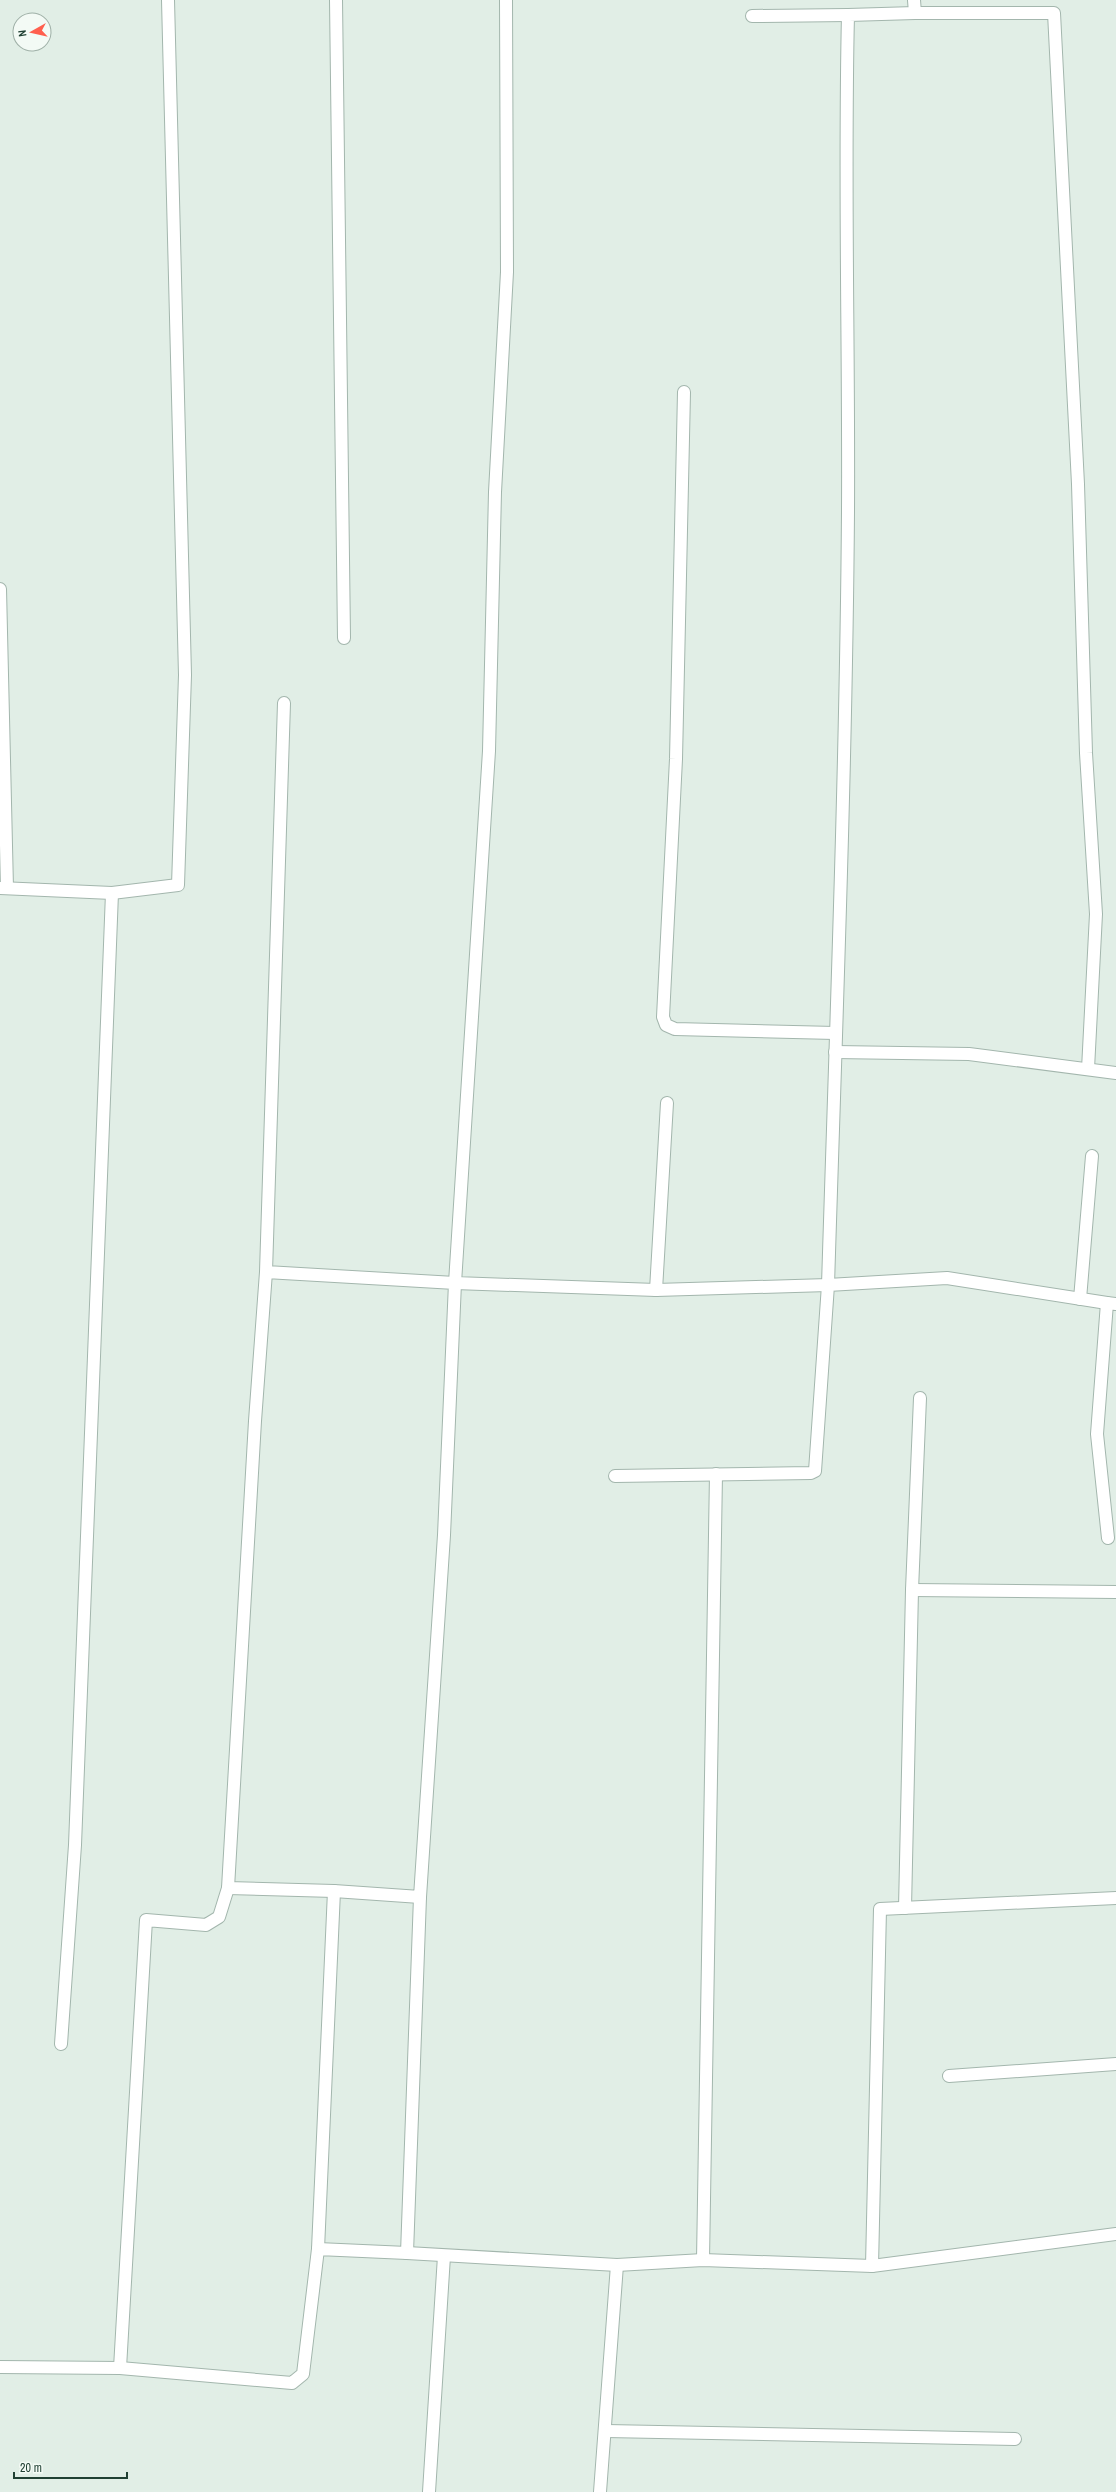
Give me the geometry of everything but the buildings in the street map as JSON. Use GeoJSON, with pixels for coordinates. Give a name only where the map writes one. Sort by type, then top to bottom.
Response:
{"type":"FeatureCollection","features":[{"type":"Feature","properties":{"kind":"street"},"geometry":{"type":"LineString","coordinates":[[0,589],[3,888],[112,893],[178,884],[185,675],[168,0]]}},
{"type":"Feature","properties":{"kind":"street"},"geometry":{"type":"LineString","coordinates":[[336,0],[344,638]]}},
{"type":"Feature","properties":{"kind":"street"},"geometry":{"type":"LineString","coordinates":[[407,2253],[420,1897],[444,1535],[455,1283],[490,751],[495,492],[507,272],[506,0]]}},
{"type":"Feature","properties":{"kind":"street"},"geometry":{"type":"LineString","coordinates":[[914,0],[916,13]]}},
{"type":"Feature","properties":{"kind":"street"},"geometry":{"type":"LineString","coordinates":[[752,16],[916,13],[1054,13],[1078,484],[1086,753],[1096,914],[1088,1069]]}},
{"type":"Feature","properties":{"kind":"street"},"geometry":{"type":"LineString","coordinates":[[615,1476],[811,1473],[815,1471],[828,1285],[842,825],[848,511],[845,151],[848,15]]}},
{"type":"Feature","properties":{"kind":"street"},"geometry":{"type":"LineString","coordinates":[[684,392],[676,759],[663,1017],[666,1025],[675,1029],[835,1033]]}},
{"type":"Feature","properties":{"kind":"street"},"geometry":{"type":"LineString","coordinates":[[120,2368],[146,1920],[206,1925],[219,1917],[228,1888],[255,1421],[266,1272],[284,702]]}},
{"type":"Feature","properties":{"kind":"street"},"geometry":{"type":"LineString","coordinates":[[61,2044],[75,1845],[112,893]]}},
{"type":"Feature","properties":{"kind":"street"},"geometry":{"type":"LineString","coordinates":[[835,1052],[969,1054],[1116,1073]]}},
{"type":"Feature","properties":{"kind":"street"},"geometry":{"type":"LineString","coordinates":[[656,1290],[667,1103]]}},
{"type":"Feature","properties":{"kind":"street"},"geometry":{"type":"LineString","coordinates":[[1080,1298],[1092,1156]]}},
{"type":"Feature","properties":{"kind":"street"},"geometry":{"type":"LineString","coordinates":[[266,1272],[455,1283],[656,1290],[828,1285],[947,1278],[1112,1303],[1097,1434],[1108,1538]]}},
{"type":"Feature","properties":{"kind":"street"},"geometry":{"type":"LineString","coordinates":[[905,1908],[912,1590],[920,1398]]}},
{"type":"Feature","properties":{"kind":"street"},"geometry":{"type":"LineString","coordinates":[[703,2260],[716,1474]]}},
{"type":"Feature","properties":{"kind":"street"},"geometry":{"type":"LineString","coordinates":[[912,1590],[1116,1592]]}},
{"type":"Feature","properties":{"kind":"street"},"geometry":{"type":"LineString","coordinates":[[228,1888],[334,1891],[420,1897]]}},
{"type":"Feature","properties":{"kind":"street"},"geometry":{"type":"LineString","coordinates":[[0,2367],[120,2368],[292,2383],[303,2374],[318,2249],[334,1891]]}},
{"type":"Feature","properties":{"kind":"street"},"geometry":{"type":"LineString","coordinates":[[872,2266],[880,1909],[1116,1898]]}},
{"type":"Feature","properties":{"kind":"street"},"geometry":{"type":"LineString","coordinates":[[949,2076],[1116,2064]]}},
{"type":"Feature","properties":{"kind":"street"},"geometry":{"type":"LineString","coordinates":[[318,2249],[617,2264],[703,2260],[872,2266],[1116,2234]]}},
{"type":"Feature","properties":{"kind":"street"},"geometry":{"type":"LineString","coordinates":[[429,2492],[444,2256]]}},
{"type":"Feature","properties":{"kind":"street"},"geometry":{"type":"LineString","coordinates":[[600,2492],[606,2431],[617,2264]]}},
{"type":"Feature","properties":{"kind":"street"},"geometry":{"type":"LineString","coordinates":[[606,2431],[1015,2439]]}}]}
